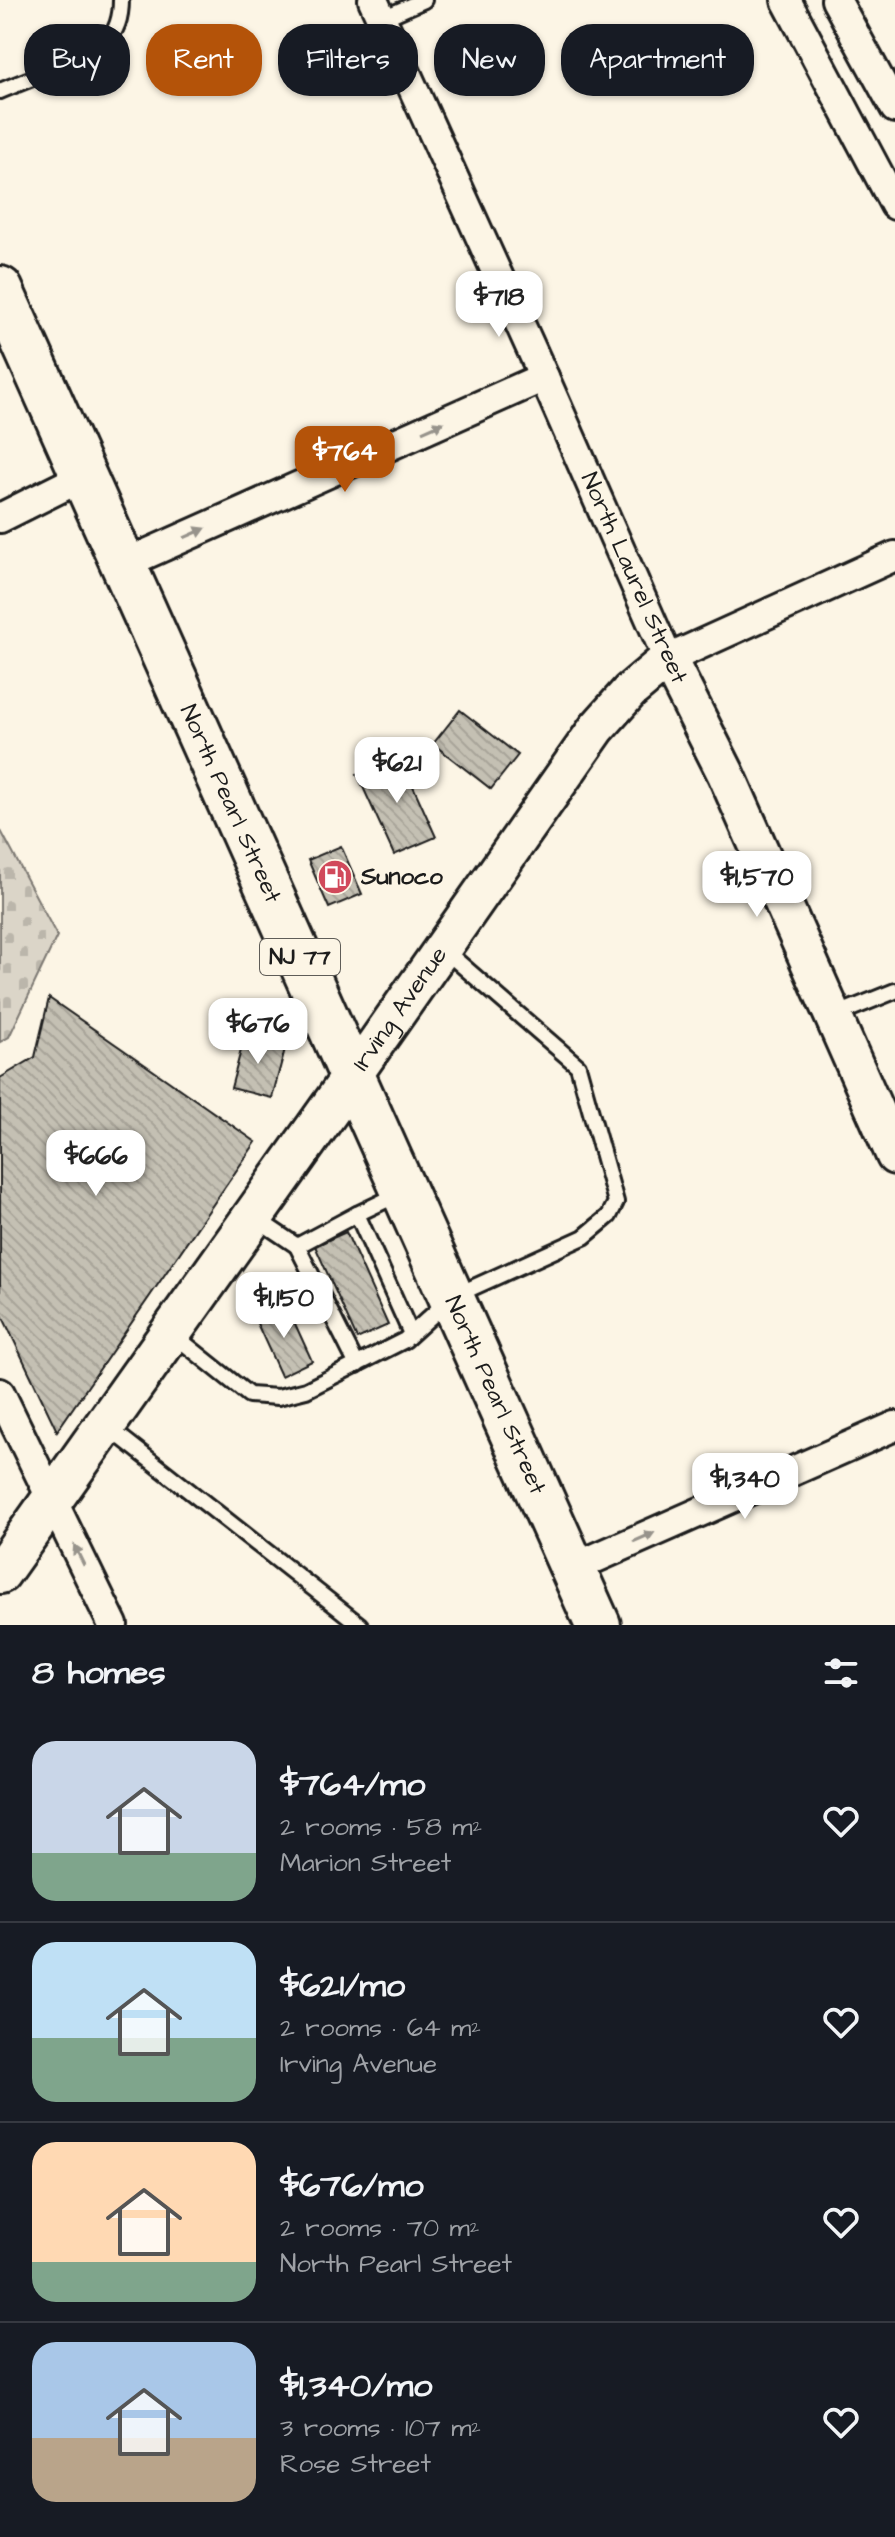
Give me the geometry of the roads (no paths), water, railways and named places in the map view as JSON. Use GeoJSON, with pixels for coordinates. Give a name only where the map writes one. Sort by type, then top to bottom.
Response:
{"type":"FeatureCollection","features":[{"type":"Feature","properties":{"kind":"main road","name":"North Pearl Street"},"geometry":{"type":"LineString","coordinates":[[0,289],[598,1625]]}},
{"type":"Feature","properties":{"kind":"main road","name":"Irving Avenue"},"geometry":{"type":"LineString","coordinates":[[0,1573],[353,1076]]}},
{"type":"Feature","properties":{"kind":"street"},"geometry":{"type":"LineString","coordinates":[[786,0],[895,205]]}},
{"type":"Feature","properties":{"kind":"street"},"geometry":{"type":"LineString","coordinates":[[836,0],[895,108]]}},
{"type":"Feature","properties":{"kind":"street","name":"North Laurel Street"},"geometry":{"type":"LineString","coordinates":[[377,10],[668,659],[726,774],[895,1156]]}},
{"type":"Feature","properties":{"kind":"street"},"geometry":{"type":"LineString","coordinates":[[124,564],[544,377]]}},
{"type":"Feature","properties":{"kind":"street"},"geometry":{"type":"LineString","coordinates":[[0,518],[84,476]]}},
{"type":"Feature","properties":{"kind":"street","name":"Irving Avenue"},"geometry":{"type":"LineString","coordinates":[[353,1076],[597,728],[630,691],[668,659],[895,556]]}},
{"type":"Feature","properties":{"kind":"street"},"geometry":{"type":"LineString","coordinates":[[0,1393],[113,1625]]}},
{"type":"Feature","properties":{"kind":"street"},"geometry":{"type":"LineString","coordinates":[[573,1568],[895,1426]]}},
{"type":"Feature","properties":{"kind":"lane"},"geometry":{"type":"LineString","coordinates":[[0,91],[69,62],[106,41],[117,28],[121,0]]}},
{"type":"Feature","properties":{"kind":"lane"},"geometry":{"type":"LineString","coordinates":[[377,10],[424,0]]}},
{"type":"Feature","properties":{"kind":"lane"},"geometry":{"type":"LineString","coordinates":[[170,1332],[249,1395],[278,1397],[306,1390],[405,1340],[452,1297],[584,1237],[609,1216],[616,1202],[578,1066],[442,948]]}},
{"type":"Feature","properties":{"kind":"lane"},"geometry":{"type":"LineString","coordinates":[[833,1016],[895,991]]}},
{"type":"Feature","properties":{"kind":"lane"},"geometry":{"type":"LineString","coordinates":[[297,1246],[404,1191]]}},
{"type":"Feature","properties":{"kind":"lane"},"geometry":{"type":"LineString","coordinates":[[357,1214],[411,1334]]}},
{"type":"Feature","properties":{"kind":"lane"},"geometry":{"type":"LineString","coordinates":[[253,1216],[297,1246],[357,1365]]}},
{"type":"Feature","properties":{"kind":"lane"},"geometry":{"type":"LineString","coordinates":[[105,1424],[360,1625]]}},
{"type":"Feature","properties":{"kind":"place","name":"Sunoco"},"geometry":{"type":"Point","coordinates":[335,877]}}]}
